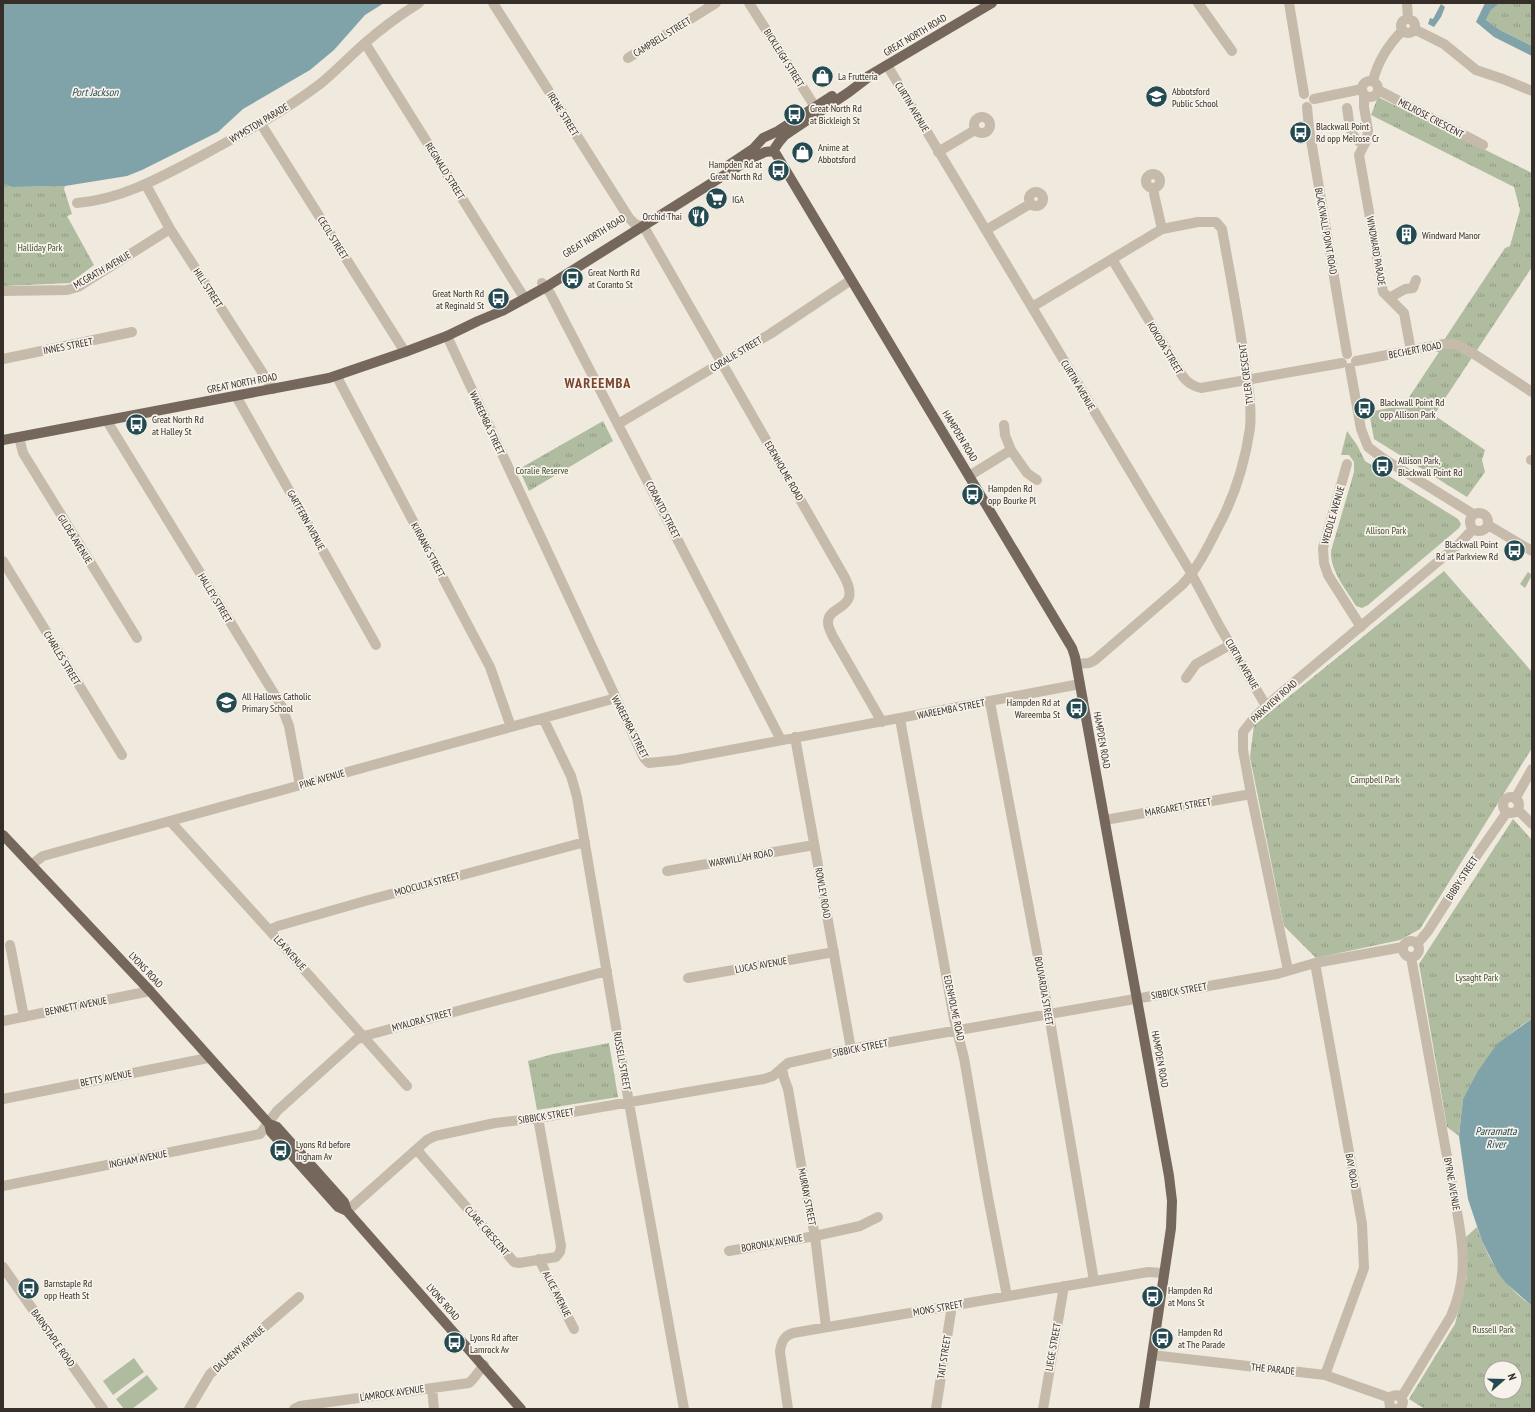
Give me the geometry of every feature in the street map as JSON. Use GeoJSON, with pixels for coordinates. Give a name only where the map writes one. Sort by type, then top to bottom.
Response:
{"type":"FeatureCollection","features":[{"type":"Feature","properties":{"kind":"main road","name":"GREAT NORTH ROAD"},"geometry":{"type":"LineString","coordinates":[[3,440],[336,377],[447,336],[478,320],[498,306],[524,296],[544,285],[639,225],[750,160],[771,150],[785,135],[846,87],[870,76],[988,4]]}},
{"type":"Feature","properties":{"kind":"main road","name":"GREAT NORTH ROAD"},"geometry":{"type":"LineString","coordinates":[[639,225],[748,152],[764,139],[817,110]]}},
{"type":"Feature","properties":{"kind":"main road"},"geometry":{"type":"LineString","coordinates":[[764,139],[774,140],[771,150],[761,150],[764,139]]}},
{"type":"Feature","properties":{"kind":"main road","name":"HAMPDEN ROAD"},"geometry":{"type":"LineString","coordinates":[[771,150],[776,154],[970,476],[1072,648],[1077,664],[1169,1176],[1172,1214],[1144,1409]]}},
{"type":"Feature","properties":{"kind":"main road","name":"LYONS ROAD"},"geometry":{"type":"LineString","coordinates":[[3,835],[150,991],[208,1058],[269,1124],[271,1132],[338,1207],[347,1211],[521,1409]]}},
{"type":"Feature","properties":{"kind":"street","name":"WYMSTON PARADE"},"geometry":{"type":"LineString","coordinates":[[77,203],[124,194],[146,185],[260,124],[322,83],[365,43],[393,20],[419,3]]}},
{"type":"Feature","properties":{"kind":"street","name":"IRENE STREET"},"geometry":{"type":"LineString","coordinates":[[493,3],[629,218],[639,225]]}},
{"type":"Feature","properties":{"kind":"street","name":"CAMPBELL STREET"},"geometry":{"type":"LineString","coordinates":[[628,58],[716,3]]}},
{"type":"Feature","properties":{"kind":"street","name":"BICKLEIGH STREET"},"geometry":{"type":"LineString","coordinates":[[749,3],[817,110]]}},
{"type":"Feature","properties":{"kind":"street"},"geometry":{"type":"LineString","coordinates":[[1198,3],[1232,51]]}},
{"type":"Feature","properties":{"kind":"street"},"geometry":{"type":"LineString","coordinates":[[1288,3],[1304,94],[1301,96],[1300,100],[1303,106],[1307,107],[1312,104],[1314,99]]}},
{"type":"Feature","properties":{"kind":"street"},"geometry":{"type":"LineString","coordinates":[[1407,3],[1408,19]]}},
{"type":"Feature","properties":{"kind":"street"},"geometry":{"type":"LineString","coordinates":[[1314,99],[1363,92],[1366,82],[1376,85],[1381,59],[1388,46],[1403,30],[1403,22],[1408,19]]}},
{"type":"Feature","properties":{"kind":"street"},"geometry":{"type":"LineString","coordinates":[[1408,19],[1414,23],[1414,29]]}},
{"type":"Feature","properties":{"kind":"street"},"geometry":{"type":"LineString","coordinates":[[1403,30],[1409,32],[1414,29]]}},
{"type":"Feature","properties":{"kind":"street"},"geometry":{"type":"LineString","coordinates":[[1414,29],[1444,44],[1476,70],[1532,91]]}},
{"type":"Feature","properties":{"kind":"street","name":"REGINALD STREET"},"geometry":{"type":"LineString","coordinates":[[365,43],[524,296]]}},
{"type":"Feature","properties":{"kind":"street","name":"CURTIN AVENUE"},"geometry":{"type":"LineString","coordinates":[[887,66],[1192,574],[1230,645],[1266,706]]}},
{"type":"Feature","properties":{"kind":"street","name":"MELROSE CRESCENT"},"geometry":{"type":"LineString","coordinates":[[1376,85],[1483,145]]}},
{"type":"Feature","properties":{"kind":"street","name":"WINDWARD PARADE"},"geometry":{"type":"LineString","coordinates":[[1363,92],[1368,130],[1367,139],[1363,144],[1359,156],[1384,292],[1404,313],[1411,351]]}},
{"type":"Feature","properties":{"kind":"street"},"geometry":{"type":"LineString","coordinates":[[1304,94],[1310,94],[1314,99]]}},
{"type":"Feature","properties":{"kind":"street","name":"BLACKWALL POINT ROAD"},"geometry":{"type":"LineString","coordinates":[[1307,107],[1309,128],[1360,429],[1368,446],[1384,459],[1472,514]]}},
{"type":"Feature","properties":{"kind":"street"},"geometry":{"type":"LineString","coordinates":[[1347,108],[1352,135],[1356,140],[1363,144]]}},
{"type":"Feature","properties":{"kind":"street","name":"CECIL STREET"},"geometry":{"type":"LineString","coordinates":[[260,124],[405,352]]}},
{"type":"Feature","properties":{"kind":"street"},"geometry":{"type":"LineString","coordinates":[[938,152],[975,130]]}},
{"type":"Feature","properties":{"kind":"street","name":"HILL STREET"},"geometry":{"type":"LineString","coordinates":[[146,185],[170,229],[273,389]]}},
{"type":"Feature","properties":{"kind":"street"},"geometry":{"type":"LineString","coordinates":[[1154,188],[1162,229]]}},
{"type":"Feature","properties":{"kind":"street"},"geometry":{"type":"LineString","coordinates":[[986,230],[1030,204]]}},
{"type":"Feature","properties":{"kind":"street","name":"TYLER CRESCENT"},"geometry":{"type":"LineString","coordinates":[[1032,307],[1162,229],[1205,222],[1216,222],[1222,230],[1242,338],[1250,419],[1244,458],[1230,504],[1206,551],[1192,574],[1182,585],[1094,660],[1089,663],[1077,664]]}},
{"type":"Feature","properties":{"kind":"street","name":"EDENHOLME ROAD"},"geometry":{"type":"LineString","coordinates":[[639,225],[722,363],[847,582],[849,598],[843,606],[832,613],[828,624],[832,635],[882,722]]}},
{"type":"Feature","properties":{"kind":"street","name":"MCGRATH AVENUE"},"geometry":{"type":"LineString","coordinates":[[3,291],[67,290],[78,287],[170,229]]}},
{"type":"Feature","properties":{"kind":"street","name":"KOKODA STREET"},"geometry":{"type":"LineString","coordinates":[[1112,259],[1186,381],[1193,386],[1201,388],[1349,362]]}},
{"type":"Feature","properties":{"kind":"street","name":"CORALIE STREET"},"geometry":{"type":"LineString","coordinates":[[618,424],[774,332],[852,280]]}},
{"type":"Feature","properties":{"kind":"street"},"geometry":{"type":"LineString","coordinates":[[1389,298],[1405,289],[1413,288],[1416,280]]}},
{"type":"Feature","properties":{"kind":"street","name":"CORANTO STREET"},"geometry":{"type":"LineString","coordinates":[[544,285],[618,424],[781,740]]}},
{"type":"Feature","properties":{"kind":"street","name":"INNES STREET"},"geometry":{"type":"LineString","coordinates":[[3,358],[132,332]]}},
{"type":"Feature","properties":{"kind":"street","name":"WAREEMBA STREET"},"geometry":{"type":"LineString","coordinates":[[447,336],[644,758],[649,763],[677,760],[1080,684]]}},
{"type":"Feature","properties":{"kind":"street","name":"BECHERT ROAD"},"geometry":{"type":"LineString","coordinates":[[1349,362],[1444,344],[1455,344],[1471,352],[1532,392]]}},
{"type":"Feature","properties":{"kind":"street","name":"KIRRANG STREET"},"geometry":{"type":"LineString","coordinates":[[336,377],[490,667],[511,727]]}},
{"type":"Feature","properties":{"kind":"street","name":"GARTFERN AVENUE"},"geometry":{"type":"LineString","coordinates":[[236,396],[376,645]]}},
{"type":"Feature","properties":{"kind":"street","name":"HALLEY STREET"},"geometry":{"type":"LineString","coordinates":[[107,421],[281,705],[289,726],[300,785]]}},
{"type":"Feature","properties":{"kind":"street"},"geometry":{"type":"LineString","coordinates":[[1004,425],[1011,450],[1027,473],[1037,480]]}},
{"type":"Feature","properties":{"kind":"street","name":"GILDEA AVENUE"},"geometry":{"type":"LineString","coordinates":[[19,437],[23,453],[137,638]]}},
{"type":"Feature","properties":{"kind":"street"},"geometry":{"type":"LineString","coordinates":[[970,476],[1011,450]]}},
{"type":"Feature","properties":{"kind":"street","name":"WEDDLE AVENUE"},"geometry":{"type":"LineString","coordinates":[[1347,464],[1323,548],[1324,563],[1328,575],[1361,627]]}},
{"type":"Feature","properties":{"kind":"street"},"geometry":{"type":"LineString","coordinates":[[1478,512],[1484,514],[1488,519],[1488,525],[1481,531],[1473,529],[1469,522],[1472,514],[1478,512]]}},
{"type":"Feature","properties":{"kind":"street"},"geometry":{"type":"LineString","coordinates":[[1488,525],[1532,551]]}},
{"type":"Feature","properties":{"kind":"street","name":"PARKVIEW ROAD"},"geometry":{"type":"LineString","coordinates":[[1288,970],[1251,794],[1243,750],[1243,732],[1266,706],[1460,543],[1473,529]]}},
{"type":"Feature","properties":{"kind":"street","name":"CHARLES STREET"},"geometry":{"type":"LineString","coordinates":[[3,561],[122,755]]}},
{"type":"Feature","properties":{"kind":"street"},"geometry":{"type":"LineString","coordinates":[[1186,678],[1196,664],[1230,645]]}},
{"type":"Feature","properties":{"kind":"street","name":"PINE AVENUE"},"geometry":{"type":"LineString","coordinates":[[32,865],[42,856],[616,698]]}},
{"type":"Feature","properties":{"kind":"street","name":"BOUVARDIA STREET"},"geometry":{"type":"LineString","coordinates":[[990,702],[1049,1015],[1094,1281]]}},
{"type":"Feature","properties":{"kind":"street","name":"RUSSELL STREET"},"geometry":{"type":"LineString","coordinates":[[543,718],[574,784],[684,1409]]}},
{"type":"Feature","properties":{"kind":"street","name":"EDENHOLME ROAD"},"geometry":{"type":"LineString","coordinates":[[900,719],[954,1019],[964,1058],[988,1198],[1008,1296]]}},
{"type":"Feature","properties":{"kind":"street","name":"ROWLEY ROAD"},"geometry":{"type":"LineString","coordinates":[[795,738],[851,1049]]}},
{"type":"Feature","properties":{"kind":"street"},"geometry":{"type":"LineString","coordinates":[[1515,798],[1532,769]]}},
{"type":"Feature","properties":{"kind":"street","name":"MARGARET STREET"},"geometry":{"type":"LineString","coordinates":[[1105,820],[1251,794]]}},
{"type":"Feature","properties":{"kind":"street"},"geometry":{"type":"LineString","coordinates":[[1511,797],[1515,798],[1520,805],[1518,810],[1513,814],[1507,812],[1504,808],[1505,801],[1511,797]]}},
{"type":"Feature","properties":{"kind":"street"},"geometry":{"type":"LineString","coordinates":[[1518,810],[1532,824]]}},
{"type":"Feature","properties":{"kind":"street","name":"BIBBY STREET"},"geometry":{"type":"LineString","coordinates":[[1417,944],[1428,931],[1468,868],[1507,812]]}},
{"type":"Feature","properties":{"kind":"street","name":"LEA AVENUE"},"geometry":{"type":"LineString","coordinates":[[170,821],[364,1036],[407,1086]]}},
{"type":"Feature","properties":{"kind":"street","name":"MOOCULTA STREET"},"geometry":{"type":"LineString","coordinates":[[269,930],[365,900],[585,842]]}},
{"type":"Feature","properties":{"kind":"street","name":"WARWILLAH ROAD"},"geometry":{"type":"LineString","coordinates":[[667,871],[814,845]]}},
{"type":"Feature","properties":{"kind":"street"},"geometry":{"type":"LineString","coordinates":[[1410,941],[1417,944],[1418,952],[1411,957],[1405,954],[1403,947],[1405,943],[1410,941]]}},
{"type":"Feature","properties":{"kind":"street"},"geometry":{"type":"LineString","coordinates":[[10,945],[24,1017]]}},
{"type":"Feature","properties":{"kind":"street","name":"SIBBICK STREET"},"geometry":{"type":"LineString","coordinates":[[347,1211],[427,1140],[435,1136],[495,1124],[764,1079],[773,1076],[788,1063],[851,1049],[1277,974],[1314,963],[1403,947]]}},
{"type":"Feature","properties":{"kind":"street","name":"LUCAS AVENUE"},"geometry":{"type":"LineString","coordinates":[[688,978],[834,952]]}},
{"type":"Feature","properties":{"kind":"street","name":"BYRNE AVENUE"},"geometry":{"type":"LineString","coordinates":[[1397,1406],[1451,1316],[1460,1292],[1464,1262],[1459,1223],[1411,957]]}},
{"type":"Feature","properties":{"kind":"street","name":"BAY ROAD"},"geometry":{"type":"LineString","coordinates":[[1314,963],[1362,1224],[1364,1268],[1325,1375]]}},
{"type":"Feature","properties":{"kind":"street","name":"MYALORA STREET"},"geometry":{"type":"LineString","coordinates":[[269,1124],[277,1111],[343,1050],[364,1036],[607,971]]}},
{"type":"Feature","properties":{"kind":"street","name":"BENNETT AVENUE"},"geometry":{"type":"LineString","coordinates":[[3,1021],[150,991]]}},
{"type":"Feature","properties":{"kind":"street","name":"BETTS AVENUE"},"geometry":{"type":"LineString","coordinates":[[3,1099],[208,1058]]}},
{"type":"Feature","properties":{"kind":"street","name":"MURRAY STREET"},"geometry":{"type":"LineString","coordinates":[[782,1068],[788,1089],[815,1236],[826,1328]]}},
{"type":"Feature","properties":{"kind":"street","name":"CLARE CRESCENT"},"geometry":{"type":"LineString","coordinates":[[417,1150],[514,1262],[519,1263],[556,1257],[560,1252],[561,1246],[538,1118]]}},
{"type":"Feature","properties":{"kind":"street","name":"INGHAM AVENUE"},"geometry":{"type":"LineString","coordinates":[[3,1186],[260,1134],[269,1124]]}},
{"type":"Feature","properties":{"kind":"street","name":"BORONIA AVENUE"},"geometry":{"type":"LineString","coordinates":[[729,1251],[815,1236],[860,1226],[878,1218]]}},
{"type":"Feature","properties":{"kind":"street","name":"ALICE AVENUE"},"geometry":{"type":"LineString","coordinates":[[539,1259],[574,1329]]}},
{"type":"Feature","properties":{"kind":"street","name":"BARNSTAPLE ROAD"},"geometry":{"type":"LineString","coordinates":[[3,1268],[103,1409]]}},
{"type":"Feature","properties":{"kind":"street","name":"MONS STREET"},"geometry":{"type":"LineString","coordinates":[[788,1409],[780,1352],[781,1344],[784,1338],[789,1334],[1148,1272],[1164,1273]]}},
{"type":"Feature","properties":{"kind":"street","name":"LIEGE STREET"},"geometry":{"type":"LineString","coordinates":[[1043,1409],[1064,1286]]}},
{"type":"Feature","properties":{"kind":"street","name":"DALMENY AVENUE"},"geometry":{"type":"LineString","coordinates":[[189,1409],[210,1374],[299,1298]]}},
{"type":"Feature","properties":{"kind":"street","name":"TAIT STREET"},"geometry":{"type":"LineString","coordinates":[[936,1409],[952,1305]]}},
{"type":"Feature","properties":{"kind":"street","name":"THE PARADE"},"geometry":{"type":"LineString","coordinates":[[1152,1356],[1325,1375],[1397,1406]]}},
{"type":"Feature","properties":{"kind":"street","name":"LAMROCK AVENUE"},"geometry":{"type":"LineString","coordinates":[[294,1409],[300,1406],[469,1383],[484,1366]]}},
{"type":"Feature","properties":{"kind":"street"},"geometry":{"type":"LineString","coordinates":[[432,1388],[434,1409]]}},
{"type":"Feature","properties":{"kind":"green space"},"geometry":{"type":"Polygon","coordinates":[[[1500,3],[1532,3],[1532,46],[1500,30],[1486,20],[1491,10],[1500,3]]]}},
{"type":"Feature","properties":{"kind":"green space"},"geometry":{"type":"Polygon","coordinates":[[[1378,97],[1532,173],[1532,267],[1434,415],[1485,450],[1482,460],[1485,472],[1467,497],[1374,439],[1369,412],[1404,405],[1439,352],[1436,352],[1505,248],[1510,246],[1520,210],[1514,187],[1371,115],[1378,97]]]}},
{"type":"Feature","properties":{"kind":"green space","name":"Halliday Park"},"geometry":{"type":"Polygon","coordinates":[[[3,184],[12,187],[65,186],[64,189],[72,214],[67,216],[94,265],[70,283],[3,286],[3,184]]]}},
{"type":"Feature","properties":{"kind":"green space","name":"Coralie Reserve"},"geometry":{"type":"Polygon","coordinates":[[[603,421],[613,441],[529,491],[519,469],[603,421]]]}},
{"type":"Feature","properties":{"kind":"green space","name":"Allison Park"},"geometry":{"type":"Polygon","coordinates":[[[1347,431],[1357,445],[1365,461],[1458,519],[1461,524],[1459,528],[1368,605],[1362,608],[1356,606],[1343,586],[1333,566],[1331,558],[1331,551],[1354,472],[1354,462],[1349,455],[1341,455],[1347,431]]]}},
{"type":"Feature","properties":{"kind":"green space","name":"Campbell Park"},"geometry":{"type":"Polygon","coordinates":[[[1444,571],[1532,672],[1532,748],[1420,929],[1400,940],[1316,958],[1284,926],[1250,757],[1254,725],[1444,571]]]}},
{"type":"Feature","properties":{"kind":"green space"},"geometry":{"type":"Polygon","coordinates":[[[1528,572],[1532,575],[1525,588],[1520,584],[1528,572]]]}},
{"type":"Feature","properties":{"kind":"green space","name":"Lysaght Park"},"geometry":{"type":"Polygon","coordinates":[[[1513,819],[1532,840],[1532,1019],[1498,1044],[1463,1099],[1459,1136],[1447,1127],[1419,964],[1513,819]]]}},
{"type":"Feature","properties":{"kind":"green space"},"geometry":{"type":"Polygon","coordinates":[[[609,1043],[618,1097],[537,1110],[528,1061],[553,1054],[609,1043]]]}},
{"type":"Feature","properties":{"kind":"green space","name":"Russell Park"},"geometry":{"type":"Polygon","coordinates":[[[1477,1227],[1486,1250],[1498,1271],[1513,1289],[1532,1306],[1532,1409],[1425,1409],[1409,1399],[1455,1324],[1467,1277],[1466,1237],[1477,1227]]]}},
{"type":"Feature","properties":{"kind":"green space"},"geometry":{"type":"Polygon","coordinates":[[[134,1358],[144,1372],[113,1395],[103,1381],[134,1358]]]}},
{"type":"Feature","properties":{"kind":"green space"},"geometry":{"type":"Polygon","coordinates":[[[147,1375],[158,1389],[132,1409],[124,1409],[116,1399],[147,1375]]]}},
{"type":"Feature","properties":{"kind":"water","name":"Port Jackson"},"geometry":{"type":"Polygon","coordinates":[[[3,3],[384,3],[365,15],[334,50],[310,70],[243,109],[218,132],[142,170],[127,176],[65,186],[12,187],[3,184],[3,3]]]}},
{"type":"Feature","properties":{"kind":"water"},"geometry":{"type":"Polygon","coordinates":[[[1485,3],[1500,3],[1491,10],[1486,20],[1500,30],[1532,46],[1532,56],[1494,37],[1476,22],[1485,3]]]}},
{"type":"Feature","properties":{"kind":"water"},"geometry":{"type":"Polygon","coordinates":[[[1441,4],[1445,7],[1441,17],[1434,27],[1428,24],[1430,18],[1433,19],[1441,4]]]}},
{"type":"Feature","properties":{"kind":"water","name":"Parramatta River"},"geometry":{"type":"Polygon","coordinates":[[[1532,1019],[1532,1306],[1506,1283],[1498,1273],[1482,1241],[1468,1199],[1459,1136],[1463,1099],[1478,1071],[1497,1044],[1532,1019]]]}},
{"type":"Feature","properties":{"kind":"place","name":"La Frutteria"},"geometry":{"type":"Point","coordinates":[823,76]}},
{"type":"Feature","properties":{"kind":"place","name":"Abbotsford Public School"},"geometry":{"type":"Point","coordinates":[1156,97]}},
{"type":"Feature","properties":{"kind":"place","name":"Great North Rd at Bickleigh St"},"geometry":{"type":"Point","coordinates":[795,114]}},
{"type":"Feature","properties":{"kind":"place","name":"Blackwall Point Rd opp Melrose Cr"},"geometry":{"type":"Point","coordinates":[1301,132]}},
{"type":"Feature","properties":{"kind":"place","name":"Anime at Abbotsford"},"geometry":{"type":"Point","coordinates":[802,153]}},
{"type":"Feature","properties":{"kind":"place","name":"Hampden Rd at Great North Rd"},"geometry":{"type":"Point","coordinates":[778,170]}},
{"type":"Feature","properties":{"kind":"place","name":"IGA"},"geometry":{"type":"Point","coordinates":[717,199]}},
{"type":"Feature","properties":{"kind":"place","name":"Orchid Thai"},"geometry":{"type":"Point","coordinates":[698,216]}},
{"type":"Feature","properties":{"kind":"place","name":"Windward Manor"},"geometry":{"type":"Point","coordinates":[1407,235]}},
{"type":"Feature","properties":{"kind":"place","name":"Great North Rd at Coranto St"},"geometry":{"type":"Point","coordinates":[572,278]}},
{"type":"Feature","properties":{"kind":"place","name":"Great North Rd at Reginald St"},"geometry":{"type":"Point","coordinates":[499,299]}},
{"type":"Feature","properties":{"kind":"place","name":"Blackwall Point Rd opp Allison Park"},"geometry":{"type":"Point","coordinates":[1364,408]}},
{"type":"Feature","properties":{"kind":"place","name":"Great North Rd at Halley St"},"geometry":{"type":"Point","coordinates":[136,425]}},
{"type":"Feature","properties":{"kind":"place","name":"Allison Park, Blackwall Point Rd"},"geometry":{"type":"Point","coordinates":[1383,466]}},
{"type":"Feature","properties":{"kind":"place","name":"Hampden Rd opp Bourke Pl"},"geometry":{"type":"Point","coordinates":[972,494]}},
{"type":"Feature","properties":{"kind":"place","name":"Blackwall Point Rd at Parkview Rd"},"geometry":{"type":"Point","coordinates":[1514,550]}},
{"type":"Feature","properties":{"kind":"place","name":"All Hallows Catholic Primary School"},"geometry":{"type":"Point","coordinates":[227,702]}},
{"type":"Feature","properties":{"kind":"place","name":"Hampden Rd at Wareemba St"},"geometry":{"type":"Point","coordinates":[1076,708]}},
{"type":"Feature","properties":{"kind":"place","name":"Lyons Rd before Ingham Av"},"geometry":{"type":"Point","coordinates":[280,1150]}},
{"type":"Feature","properties":{"kind":"place","name":"Barnstaple Rd opp Heath St"},"geometry":{"type":"Point","coordinates":[28,1289]}},
{"type":"Feature","properties":{"kind":"place","name":"Hampden Rd at Mons St"},"geometry":{"type":"Point","coordinates":[1153,1296]}},
{"type":"Feature","properties":{"kind":"place","name":"Hampden Rd at The Parade"},"geometry":{"type":"Point","coordinates":[1162,1338]}},
{"type":"Feature","properties":{"kind":"place","name":"Lyons Rd after Lamrock Av"},"geometry":{"type":"Point","coordinates":[454,1343]}},
{"type":"Feature","properties":{"kind":"district","name":"WAREEMBA"},"geometry":{"type":"Point","coordinates":[598,383]}}]}
